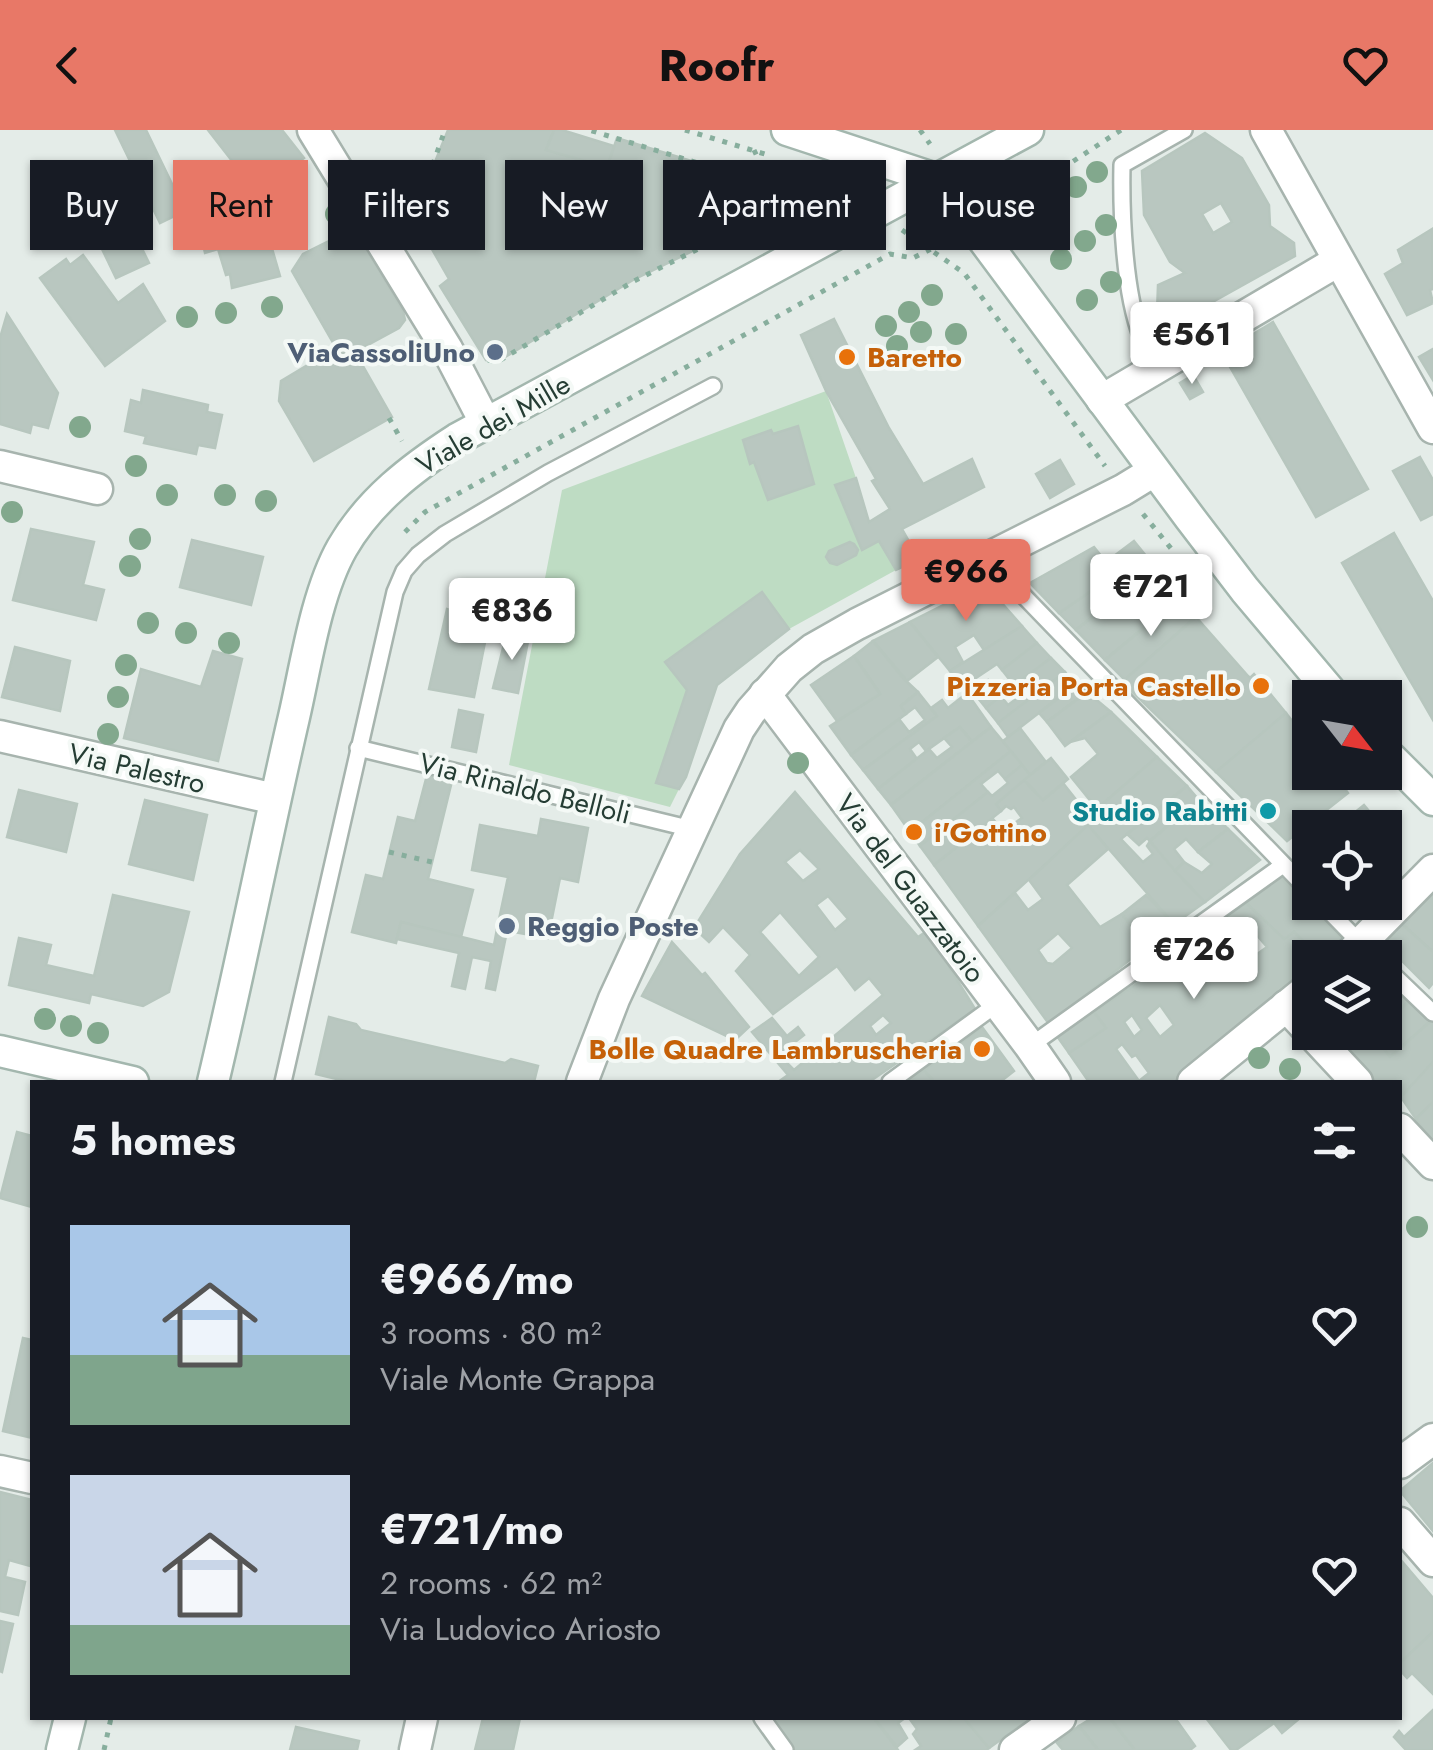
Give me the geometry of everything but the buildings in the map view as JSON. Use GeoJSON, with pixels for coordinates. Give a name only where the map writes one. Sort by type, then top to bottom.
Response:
{"type":"FeatureCollection","features":[{"type":"Feature","properties":{"kind":"street"},"geometry":{"type":"LineString","coordinates":[[313,130],[447,349],[486,424]]}},
{"type":"Feature","properties":{"kind":"street","name":"Viale dei Mille"},"geometry":{"type":"LineString","coordinates":[[975,160],[1028,130]]}},
{"type":"Feature","properties":{"kind":"street"},"geometry":{"type":"LineString","coordinates":[[1266,130],[1433,428]]}},
{"type":"Feature","properties":{"kind":"street"},"geometry":{"type":"LineString","coordinates":[[783,144],[906,172]]}},
{"type":"Feature","properties":{"kind":"street"},"geometry":{"type":"LineString","coordinates":[[991,250],[1154,471],[1321,680]]}},
{"type":"Feature","properties":{"kind":"street","name":"Viale dei Mille"},"geometry":{"type":"LineString","coordinates":[[213,1080],[322,601],[340,552],[356,527],[394,485],[431,456],[801,251]]}},
{"type":"Feature","properties":{"kind":"street"},"geometry":{"type":"LineString","coordinates":[[1102,400],[1338,261]]}},
{"type":"Feature","properties":{"kind":"street"},"geometry":{"type":"LineString","coordinates":[[0,466],[97,489]]}},
{"type":"Feature","properties":{"kind":"street"},"geometry":{"type":"LineString","coordinates":[[583,1080],[614,999],[740,729],[789,668],[813,649],[1154,471]]}},
{"type":"Feature","properties":{"kind":"street","name":"Via del Guazzatoio"},"geometry":{"type":"LineString","coordinates":[[766,694],[1054,1080]]}},
{"type":"Feature","properties":{"kind":"street","name":"Via Palestro"},"geometry":{"type":"LineString","coordinates":[[0,736],[275,799]]}},
{"type":"Feature","properties":{"kind":"street"},"geometry":{"type":"LineString","coordinates":[[1402,769],[1433,800]]}},
{"type":"Feature","properties":{"kind":"street"},"geometry":{"type":"LineString","coordinates":[[1372,940],[1433,870]]}},
{"type":"Feature","properties":{"kind":"street"},"geometry":{"type":"LineString","coordinates":[[1195,1080],[1292,1001]]}},
{"type":"Feature","properties":{"kind":"street"},"geometry":{"type":"LineString","coordinates":[[1286,1006],[1355,1080]]}},
{"type":"Feature","properties":{"kind":"street"},"geometry":{"type":"LineString","coordinates":[[0,1051],[124,1080]]}},
{"type":"Feature","properties":{"kind":"street"},"geometry":{"type":"LineString","coordinates":[[1402,1131],[1433,1164]]}},
{"type":"Feature","properties":{"kind":"street"},"geometry":{"type":"LineString","coordinates":[[1402,1462],[1433,1439]]}},
{"type":"Feature","properties":{"kind":"street"},"geometry":{"type":"LineString","coordinates":[[0,1471],[30,1478]]}},
{"type":"Feature","properties":{"kind":"street"},"geometry":{"type":"LineString","coordinates":[[1402,1525],[1433,1561]]}},
{"type":"Feature","properties":{"kind":"street"},"geometry":{"type":"LineString","coordinates":[[62,1750],[70,1720]]}},
{"type":"Feature","properties":{"kind":"street"},"geometry":{"type":"LineString","coordinates":[[415,1750],[422,1720]]}},
{"type":"Feature","properties":{"kind":"street"},"geometry":{"type":"LineString","coordinates":[[1015,1750],[1057,1720]]}},
{"type":"Feature","properties":{"kind":"lane"},"geometry":{"type":"LineString","coordinates":[[1158,366],[1143,341],[1132,309],[1121,199],[1122,165],[1184,130]]}},
{"type":"Feature","properties":{"kind":"lane"},"geometry":{"type":"LineString","coordinates":[[284,1080],[358,748],[395,592],[404,571],[418,554],[471,517],[713,386]]}},
{"type":"Feature","properties":{"kind":"lane"},"geometry":{"type":"LineString","coordinates":[[987,558],[1292,874]]}},
{"type":"Feature","properties":{"kind":"lane","name":"Via Rinaldo Belloli"},"geometry":{"type":"LineString","coordinates":[[358,748],[692,828]]}},
{"type":"Feature","properties":{"kind":"lane"},"geometry":{"type":"LineString","coordinates":[[1030,1046],[1283,865]]}},
{"type":"Feature","properties":{"kind":"lane"},"geometry":{"type":"LineString","coordinates":[[1334,920],[1351,940]]}},
{"type":"Feature","properties":{"kind":"lane"},"geometry":{"type":"LineString","coordinates":[[1402,983],[1433,1012]]}},
{"type":"Feature","properties":{"kind":"lane"},"geometry":{"type":"LineString","coordinates":[[893,1080],[998,1004]]}},
{"type":"Feature","properties":{"kind":"lane"},"geometry":{"type":"LineString","coordinates":[[763,1720],[784,1750]]}},
{"type":"Feature","properties":{"kind":"path"},"geometry":{"type":"LineString","coordinates":[[434,160],[445,130]]}},
{"type":"Feature","properties":{"kind":"path"},"geometry":{"type":"LineString","coordinates":[[486,360],[497,362],[634,281],[746,224],[740,176],[589,130]]}},
{"type":"Feature","properties":{"kind":"path"},"geometry":{"type":"LineString","coordinates":[[685,130],[754,150],[783,144]]}},
{"type":"Feature","properties":{"kind":"path"},"geometry":{"type":"LineString","coordinates":[[1070,163],[1120,130]]}},
{"type":"Feature","properties":{"kind":"path"},"geometry":{"type":"LineString","coordinates":[[754,150],[820,292]]}},
{"type":"Feature","properties":{"kind":"path"},"geometry":{"type":"LineString","coordinates":[[399,539],[425,512],[890,254],[913,258],[932,250],[964,273],[1123,490]]}},
{"type":"Feature","properties":{"kind":"path"},"geometry":{"type":"LineString","coordinates":[[389,418],[402,441]]}},
{"type":"Feature","properties":{"kind":"path"},"geometry":{"type":"LineString","coordinates":[[390,852],[432,862]]}},
{"type":"Feature","properties":{"kind":"path"},"geometry":{"type":"LineString","coordinates":[[104,1750],[112,1720]]}},
{"type":"Feature","properties":{"kind":"green space"},"geometry":{"type":"Polygon","coordinates":[[[826,391],[856,478],[835,485],[862,549],[879,541],[896,570],[789,629],[762,593],[665,662],[687,690],[656,783],[679,789],[670,807],[509,765],[562,490],[826,391]]]}},
{"type":"Feature","properties":{"kind":"place","name":"ViaCassoliUno"},"geometry":{"type":"Point","coordinates":[495,352]}},
{"type":"Feature","properties":{"kind":"place","name":"Baretto"},"geometry":{"type":"Point","coordinates":[847,357]}},
{"type":"Feature","properties":{"kind":"place","name":"Pizzeria Porta Castello"},"geometry":{"type":"Point","coordinates":[1261,686]}},
{"type":"Feature","properties":{"kind":"place","name":"Studio Rabitti"},"geometry":{"type":"Point","coordinates":[1268,811]}},
{"type":"Feature","properties":{"kind":"place","name":"i'Gottino"},"geometry":{"type":"Point","coordinates":[914,832]}},
{"type":"Feature","properties":{"kind":"place","name":"Reggio Poste"},"geometry":{"type":"Point","coordinates":[507,926]}},
{"type":"Feature","properties":{"kind":"place","name":"Bolle Quadre Lambruscheria"},"geometry":{"type":"Point","coordinates":[982,1049]}}]}
